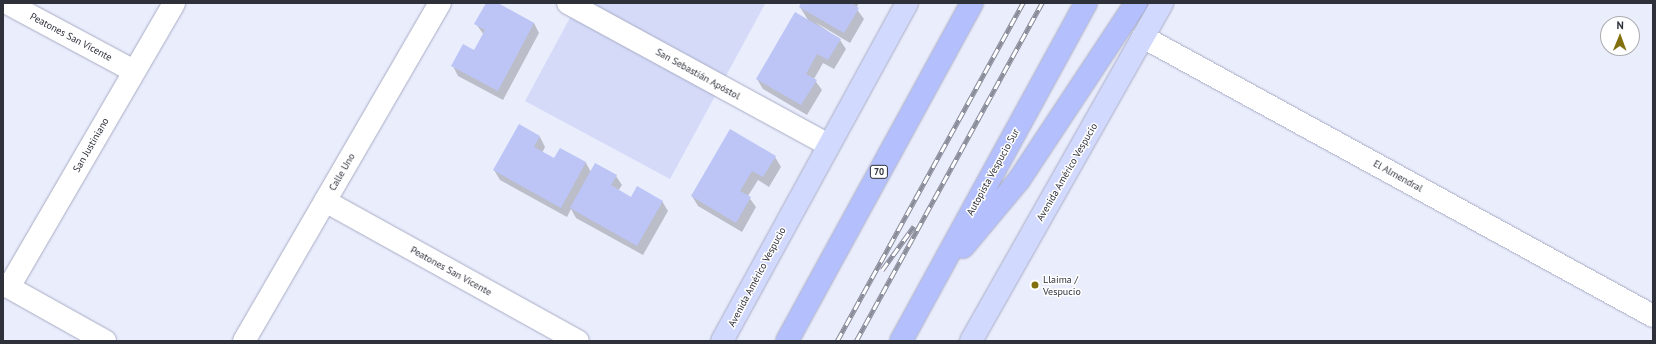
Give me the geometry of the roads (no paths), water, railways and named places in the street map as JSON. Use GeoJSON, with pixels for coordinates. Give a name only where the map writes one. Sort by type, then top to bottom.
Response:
{"type":"FeatureCollection","features":[{"type":"Feature","properties":{"kind":"highway","name":"70"},"geometry":{"type":"LineString","coordinates":[[786,341],[972,3]]}},
{"type":"Feature","properties":{"kind":"highway","name":"Autopista Vespucio Sur"},"geometry":{"type":"LineString","coordinates":[[901,341],[1086,3]]}},
{"type":"Feature","properties":{"kind":"highway"},"geometry":{"type":"LineString","coordinates":[[932,284],[1019,180],[1136,3]]}},
{"type":"Feature","properties":{"kind":"main road","name":"Avenida Américo Vespucio"},"geometry":{"type":"LineString","coordinates":[[722,341],[906,3]]}},
{"type":"Feature","properties":{"kind":"main road","name":"Avenida Américo Vespucio"},"geometry":{"type":"LineString","coordinates":[[971,341],[1162,3]]}},
{"type":"Feature","properties":{"kind":"street","name":"Peatones San Vicente"},"geometry":{"type":"LineString","coordinates":[[7,3],[134,71]]}},
{"type":"Feature","properties":{"kind":"street","name":"San Justiniano"},"geometry":{"type":"LineString","coordinates":[[6,286],[174,3]]}},
{"type":"Feature","properties":{"kind":"street","name":"Calle Uno"},"geometry":{"type":"LineString","coordinates":[[244,341],[440,3]]}},
{"type":"Feature","properties":{"kind":"street","name":"San Sebastián Apóstol"},"geometry":{"type":"LineString","coordinates":[[568,3],[828,145]]}},
{"type":"Feature","properties":{"kind":"street","name":"El Almendral"},"geometry":{"type":"LineString","coordinates":[[1143,37],[1653,316]]}},
{"type":"Feature","properties":{"kind":"street","name":"Peatones San Vicente"},"geometry":{"type":"LineString","coordinates":[[325,201],[578,341]]}},
{"type":"Feature","properties":{"kind":"street"},"geometry":{"type":"LineString","coordinates":[[6,286],[105,341]]}},
{"type":"Feature","properties":{"kind":"railway"},"geometry":{"type":"LineString","coordinates":[[837,341],[1023,3]]}},
{"type":"Feature","properties":{"kind":"railway"},"geometry":{"type":"LineString","coordinates":[[856,341],[1042,3]]}},
{"type":"Feature","properties":{"kind":"railway"},"geometry":{"type":"LineString","coordinates":[[882,270],[914,226]]}},
{"type":"Feature","properties":{"kind":"place","name":"Llaima / Vespucio"},"geometry":{"type":"Point","coordinates":[1035,285]}}]}
